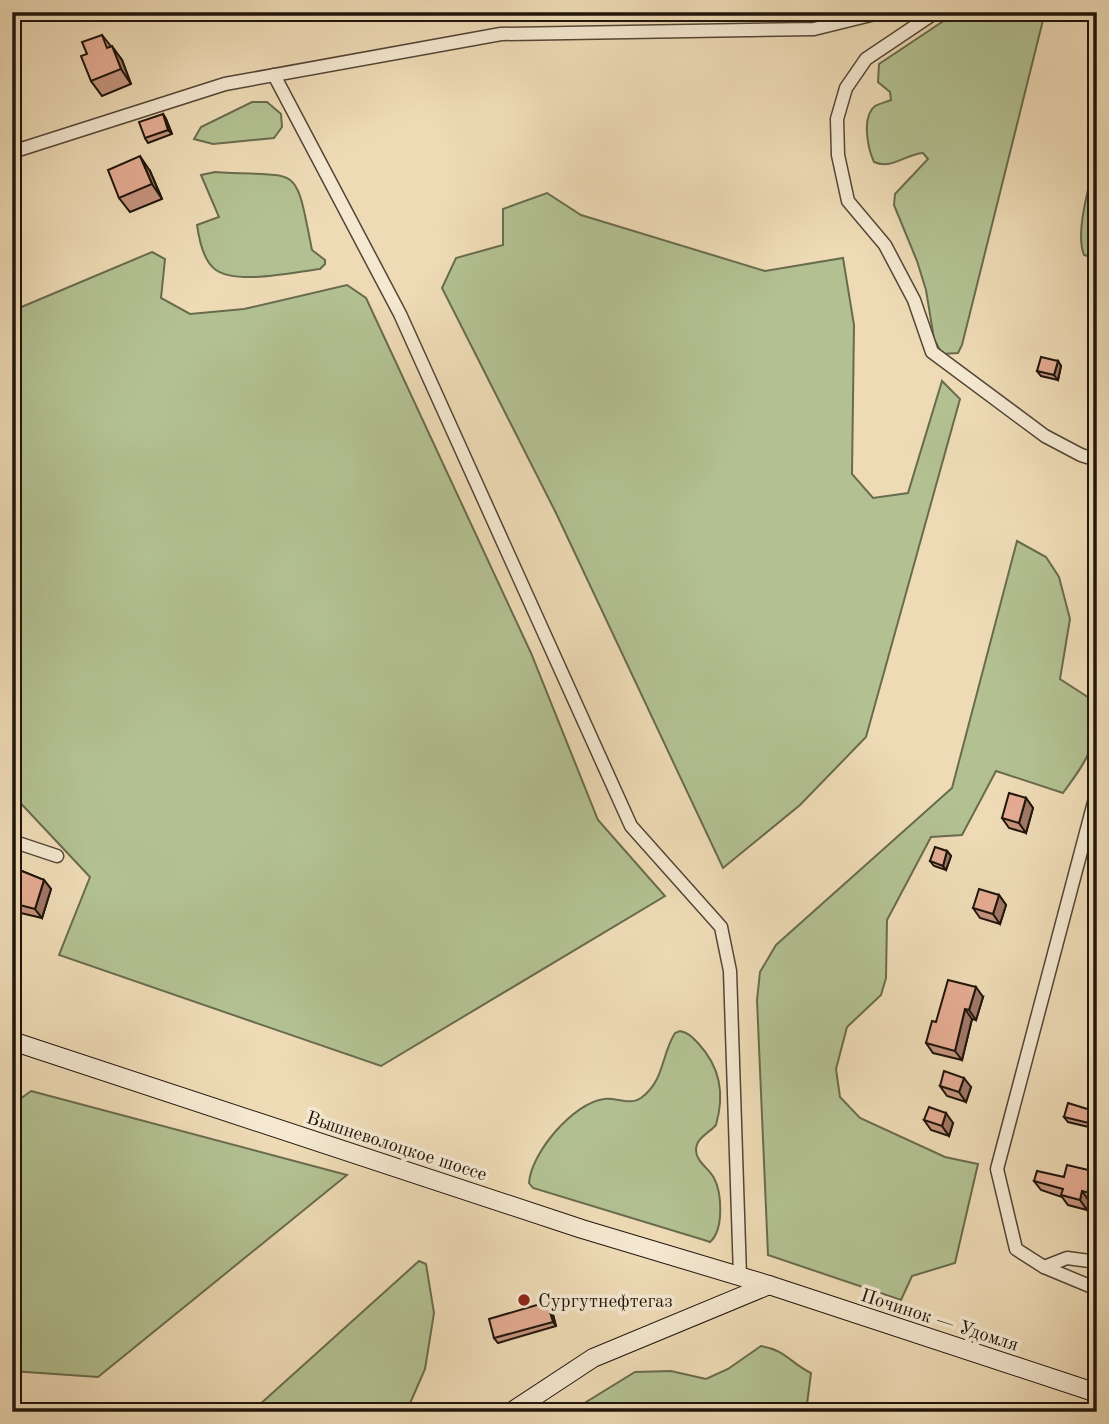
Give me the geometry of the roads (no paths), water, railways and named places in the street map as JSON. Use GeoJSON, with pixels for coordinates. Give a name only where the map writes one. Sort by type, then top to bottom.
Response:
{"type":"FeatureCollection","features":[{"type":"Feature","properties":{"kind":"main road","name":"Вышневолоцкое шоссе"},"geometry":{"type":"LineString","coordinates":[[12,1041],[582,1229],[769,1285]]}},
{"type":"Feature","properties":{"kind":"main road","name":"Починок — Удомля"},"geometry":{"type":"LineString","coordinates":[[769,1285],[1097,1393]]}},
{"type":"Feature","properties":{"kind":"main road"},"geometry":{"type":"LineString","coordinates":[[511,1412],[593,1358],[769,1285]]}},
{"type":"Feature","properties":{"kind":"street"},"geometry":{"type":"LineString","coordinates":[[12,152],[225,84],[501,34],[814,29],[883,12]]}},
{"type":"Feature","properties":{"kind":"street"},"geometry":{"type":"LineString","coordinates":[[936,12],[866,59],[846,88],[837,119],[838,155],[848,201],[885,245],[914,300],[932,352],[1045,436],[1081,455],[1097,460]]}},
{"type":"Feature","properties":{"kind":"street"},"geometry":{"type":"LineString","coordinates":[[274,75],[400,314],[631,826],[721,927],[730,971],[740,1276]]}},
{"type":"Feature","properties":{"kind":"street"},"geometry":{"type":"LineString","coordinates":[[1097,791],[998,1169],[1016,1249],[1044,1267],[1097,1289]]}},
{"type":"Feature","properties":{"kind":"street"},"geometry":{"type":"LineString","coordinates":[[12,841],[57,856]]}},
{"type":"Feature","properties":{"kind":"street"},"geometry":{"type":"LineString","coordinates":[[1044,1267],[1067,1258],[1097,1262]]}},
{"type":"Feature","properties":{"kind":"place","name":"Сургутнефтегаз"},"geometry":{"type":"Point","coordinates":[524,1300]}}]}
